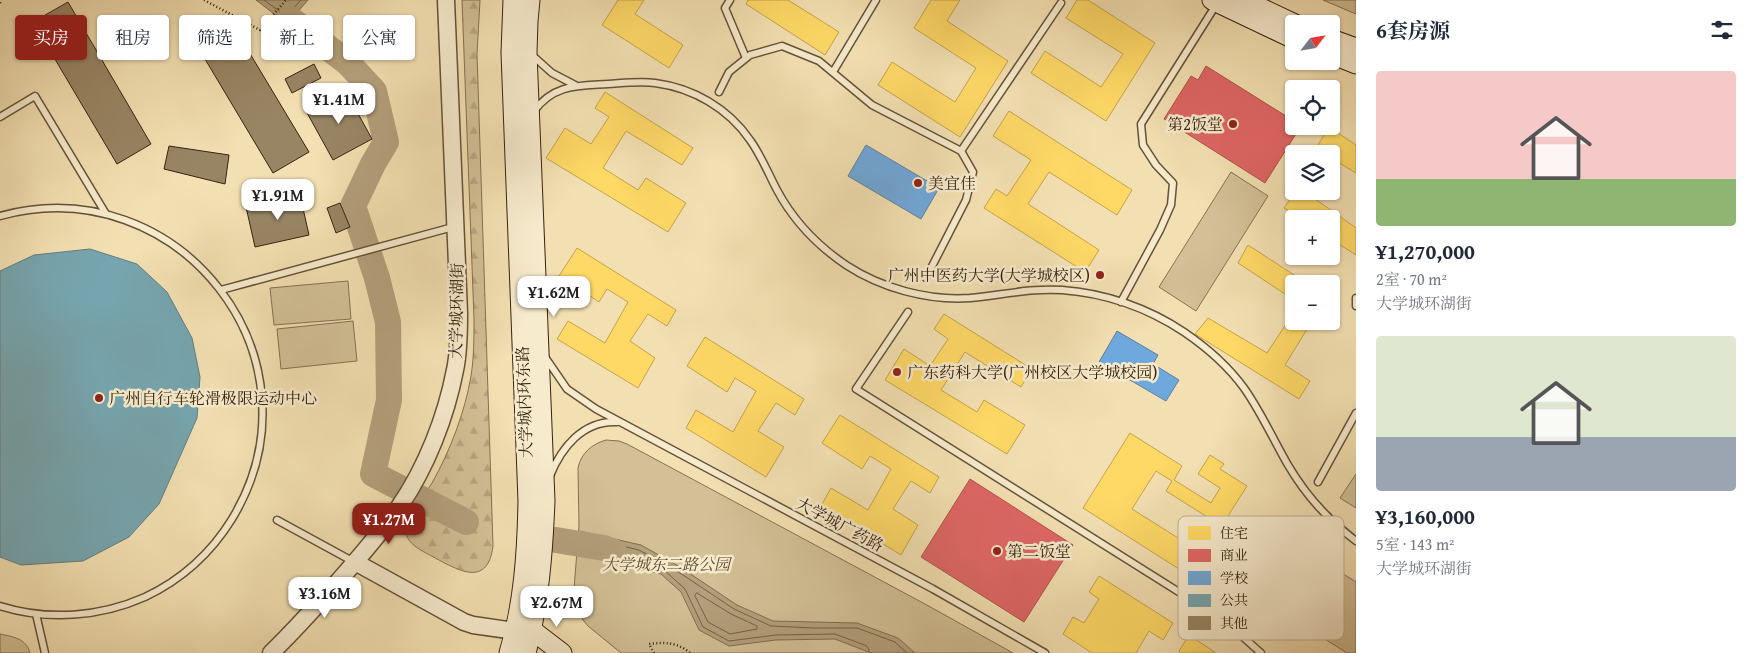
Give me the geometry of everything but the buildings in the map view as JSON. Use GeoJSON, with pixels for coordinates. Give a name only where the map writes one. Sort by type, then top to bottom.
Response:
{"type":"FeatureCollection","features":[{"type":"Feature","properties":{"kind":"main road","name":"大学城内环东路"},"geometry":{"type":"LineString","coordinates":[[513,0],[511,53],[528,500],[525,573],[528,642]]}},
{"type":"Feature","properties":{"kind":"main road","name":"大学城内环东路"},"geometry":{"type":"LineString","coordinates":[[509,653],[528,642],[541,575],[544,493],[529,118],[527,47],[530,0]]}},
{"type":"Feature","properties":{"kind":"main road"},"geometry":{"type":"LineString","coordinates":[[1244,0],[1285,19]]}},
{"type":"Feature","properties":{"kind":"main road"},"geometry":{"type":"LineString","coordinates":[[1215,1],[1285,35]]}},
{"type":"Feature","properties":{"kind":"main road"},"geometry":{"type":"LineString","coordinates":[[1340,42],[1356,48]]}},
{"type":"Feature","properties":{"kind":"main road"},"geometry":{"type":"LineString","coordinates":[[1340,58],[1356,64]]}},
{"type":"Feature","properties":{"kind":"main road"},"geometry":{"type":"LineString","coordinates":[[528,642],[562,653]]}},
{"type":"Feature","properties":{"kind":"street","name":"大学城环湖街"},"geometry":{"type":"LineString","coordinates":[[271,653],[295,630],[355,562],[399,506],[414,481],[448,398],[459,340],[446,0]]}},
{"type":"Feature","properties":{"kind":"street"},"geometry":{"type":"LineString","coordinates":[[355,562],[464,622],[528,642]]}},
{"type":"Feature","properties":{"kind":"lane"},"geometry":{"type":"LineString","coordinates":[[730,0],[725,8],[746,58]]}},
{"type":"Feature","properties":{"kind":"lane"},"geometry":{"type":"LineString","coordinates":[[833,72],[876,0]]}},
{"type":"Feature","properties":{"kind":"lane"},"geometry":{"type":"LineString","coordinates":[[1121,302],[1160,230],[1171,205],[1173,183],[1156,165],[1143,146],[1141,124],[1215,1]]}},
{"type":"Feature","properties":{"kind":"lane"},"geometry":{"type":"LineString","coordinates":[[961,151],[1061,3]]}},
{"type":"Feature","properties":{"kind":"lane"},"geometry":{"type":"LineString","coordinates":[[719,92],[729,72],[750,55],[782,46],[820,61],[872,105],[961,151],[973,172],[966,200],[926,278]]}},
{"type":"Feature","properties":{"kind":"lane"},"geometry":{"type":"LineString","coordinates":[[527,47],[542,66],[560,79],[576,86]]}},
{"type":"Feature","properties":{"kind":"lane"},"geometry":{"type":"LineString","coordinates":[[529,118],[537,106],[548,97],[576,86],[652,82],[684,90],[714,105],[740,127],[751,140],[778,193],[804,229],[835,257],[876,281],[922,295],[955,298],[1024,291],[1063,290],[1100,296],[1149,312],[1174,326],[1202,346],[1230,372],[1254,403],[1301,485],[1327,516]]}},
{"type":"Feature","properties":{"kind":"lane"},"geometry":{"type":"LineString","coordinates":[[0,117],[36,96],[106,214]]}},
{"type":"Feature","properties":{"kind":"lane"},"geometry":{"type":"LineString","coordinates":[[0,216],[22,211],[53,208],[75,209],[106,214],[138,225],[169,241],[196,263],[220,290],[236,314],[248,338],[256,367],[261,397],[261,428],[257,458],[248,487],[234,515],[220,536],[196,562],[172,581],[150,594],[122,606],[92,613],[58,616],[36,614],[0,606]]}},
{"type":"Feature","properties":{"kind":"lane"},"geometry":{"type":"LineString","coordinates":[[220,290],[456,226]]}},
{"type":"Feature","properties":{"kind":"lane"},"geometry":{"type":"LineString","coordinates":[[1356,298],[1356,306]]}},
{"type":"Feature","properties":{"kind":"lane"},"geometry":{"type":"LineString","coordinates":[[908,312],[856,389],[1178,591]]}},
{"type":"Feature","properties":{"kind":"lane","name":"大学城广药路"},"geometry":{"type":"LineString","coordinates":[[538,342],[548,363],[567,388],[586,403],[925,585],[1045,653]]}},
{"type":"Feature","properties":{"kind":"lane"},"geometry":{"type":"LineString","coordinates":[[1318,482],[1356,413]]}},
{"type":"Feature","properties":{"kind":"lane"},"geometry":{"type":"LineString","coordinates":[[544,493],[557,460],[571,441],[581,432],[592,426],[612,422],[621,423]]}},
{"type":"Feature","properties":{"kind":"lane"},"geometry":{"type":"LineString","coordinates":[[277,520],[355,562]]}},
{"type":"Feature","properties":{"kind":"lane"},"geometry":{"type":"LineString","coordinates":[[1344,531],[1356,542]]}},
{"type":"Feature","properties":{"kind":"lane"},"geometry":{"type":"LineString","coordinates":[[36,614],[45,653]]}},
{"type":"Feature","properties":{"kind":"lane"},"geometry":{"type":"LineString","coordinates":[[1247,640],[1261,653]]}},
{"type":"Feature","properties":{"kind":"path"},"geometry":{"type":"LineString","coordinates":[[204,0],[260,30],[286,0]]}},
{"type":"Feature","properties":{"kind":"path"},"geometry":{"type":"LineString","coordinates":[[654,653],[649,644],[677,644],[690,653]]}},
{"type":"Feature","properties":{"kind":"green space"},"geometry":{"type":"Polygon","coordinates":[[[462,0],[480,0],[477,54],[493,546],[486,567],[472,572],[455,568],[423,552],[410,542],[406,533],[408,521],[432,483],[451,445],[465,403],[472,369],[474,319],[462,0]]]}},
{"type":"Feature","properties":{"kind":"green space"},"geometry":{"type":"Polygon","coordinates":[[[1323,0],[1356,0],[1356,14],[1323,0]]]}},
{"type":"Feature","properties":{"kind":"green space"},"geometry":{"type":"Polygon","coordinates":[[[1231,172],[1268,196],[1196,311],[1159,287],[1231,172]]]}},
{"type":"Feature","properties":{"kind":"green space"},"geometry":{"type":"Polygon","coordinates":[[[348,281],[351,319],[274,325],[270,288],[348,281]]]}},
{"type":"Feature","properties":{"kind":"green space"},"geometry":{"type":"Polygon","coordinates":[[[353,321],[357,361],[281,369],[277,329],[353,321]]]}},
{"type":"Feature","properties":{"kind":"green space","name":"大学城东二路公园"},"geometry":{"type":"Polygon","coordinates":[[[606,440],[627,444],[1013,653],[621,653],[583,620],[576,604],[574,589],[579,526],[579,463],[588,450],[606,440]]]}},
{"type":"Feature","properties":{"kind":"green space"},"geometry":{"type":"Polygon","coordinates":[[[1356,474],[1356,508],[1340,498],[1356,474]]]}},
{"type":"Feature","properties":{"kind":"green space"},"geometry":{"type":"Polygon","coordinates":[[[1344,574],[1356,582],[1356,653],[1347,653],[1326,640],[1344,640],[1344,574]]]}},
{"type":"Feature","properties":{"kind":"green space"},"geometry":{"type":"Polygon","coordinates":[[[0,634],[22,641],[30,653],[0,653],[0,634]]]}},
{"type":"Feature","properties":{"kind":"water"},"geometry":{"type":"Polygon","coordinates":[[[256,0],[308,0],[295,15],[275,15],[256,0]]]}},
{"type":"Feature","properties":{"kind":"water"},"geometry":{"type":"Polygon","coordinates":[[[579,531],[641,545],[680,567],[737,605],[773,621],[857,623],[898,638],[915,653],[871,653],[835,639],[776,640],[729,646],[699,630],[681,592],[661,574],[582,554],[579,531]]]}},
{"type":"Feature","properties":{"kind":"waterway"},"geometry":{"type":"LineString","coordinates":[[333,51],[347,62],[374,91],[386,142],[353,206],[377,278],[388,322],[389,400],[373,474],[466,522]]}},
{"type":"Feature","properties":{"kind":"waterway"},"geometry":{"type":"LineString","coordinates":[[556,540],[604,548],[614,552]]}},
{"type":"Feature","properties":{"kind":"place","name":"第2饭堂"},"geometry":{"type":"Point","coordinates":[1233,124]}},
{"type":"Feature","properties":{"kind":"place","name":"美宜佳"},"geometry":{"type":"Point","coordinates":[918,183]}},
{"type":"Feature","properties":{"kind":"place","name":"广州中医药大学(大学城校区)"},"geometry":{"type":"Point","coordinates":[1100,275]}},
{"type":"Feature","properties":{"kind":"place","name":"广东药科大学(广州校区大学城校园)"},"geometry":{"type":"Point","coordinates":[897,372]}},
{"type":"Feature","properties":{"kind":"place","name":"广州自行车轮滑极限运动中心"},"geometry":{"type":"Point","coordinates":[99,398]}},
{"type":"Feature","properties":{"kind":"place","name":"第二饭堂"},"geometry":{"type":"Point","coordinates":[997,551]}}]}
